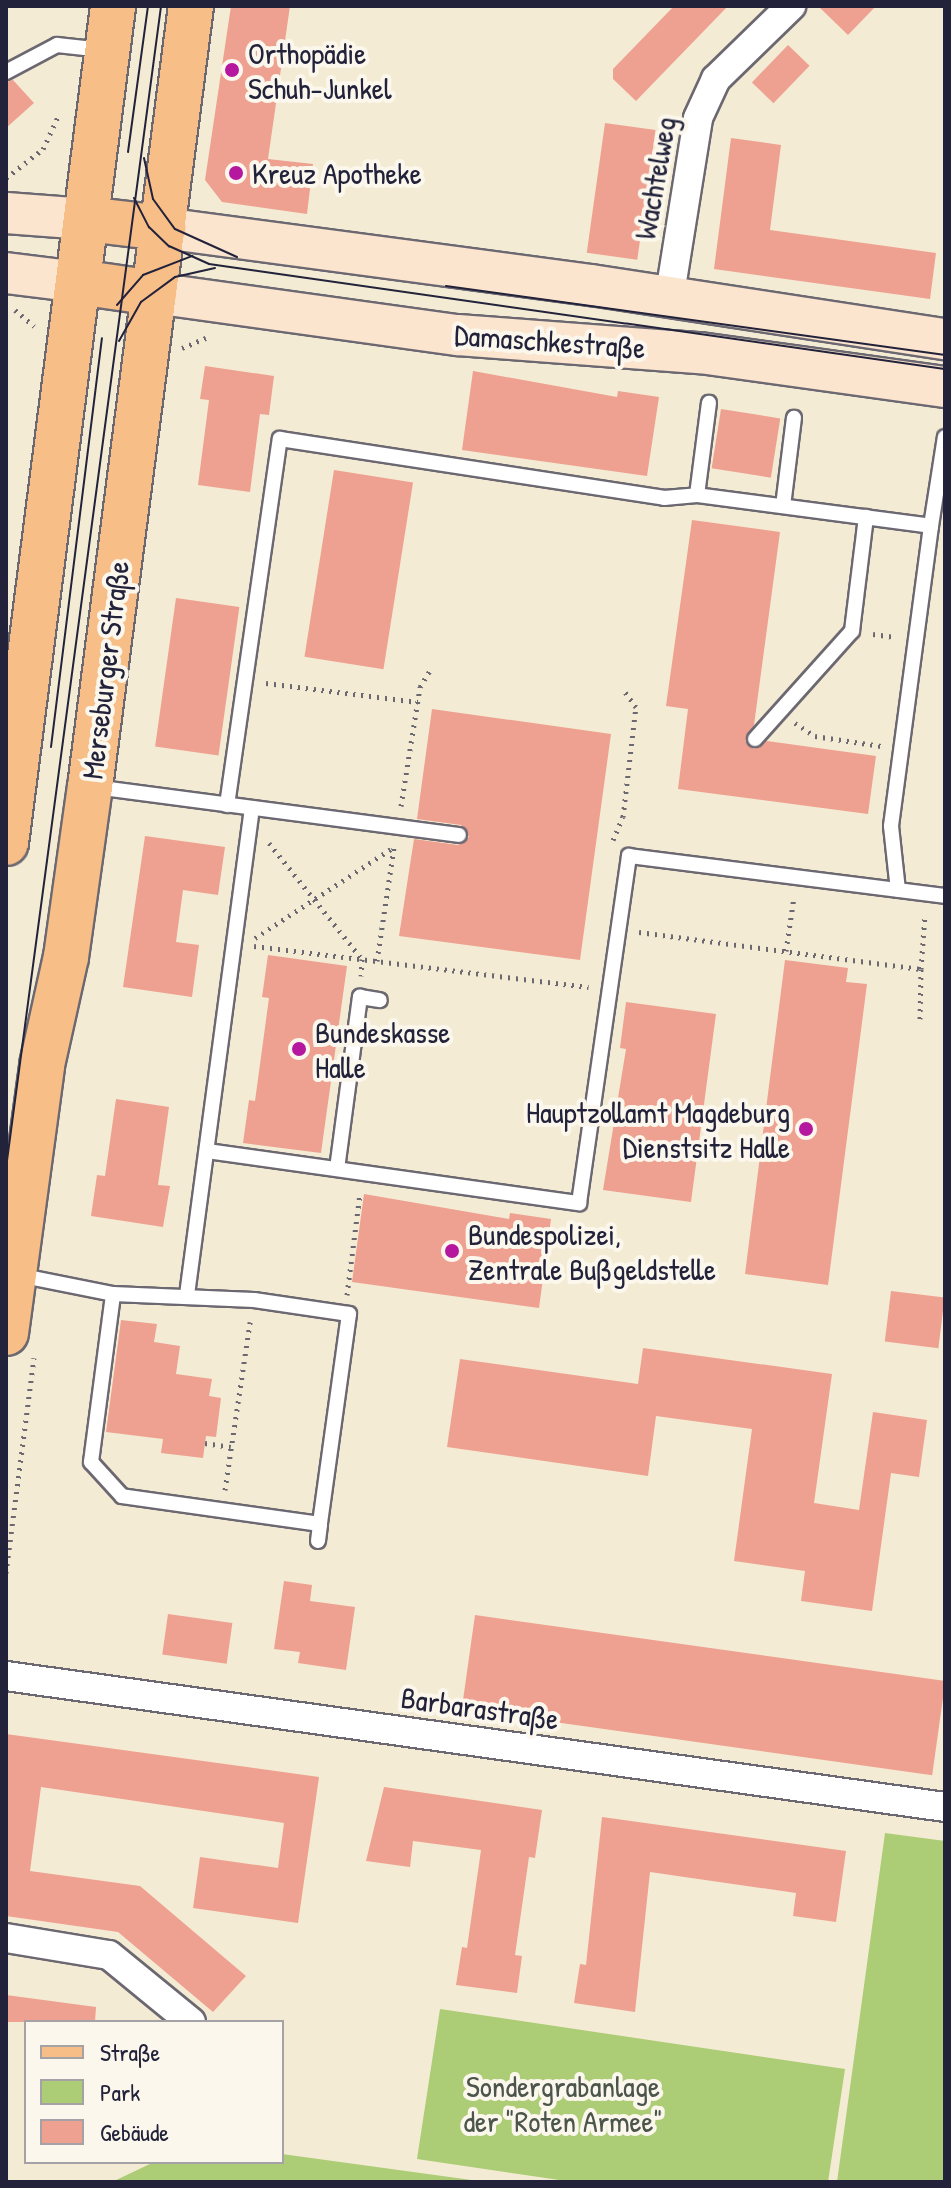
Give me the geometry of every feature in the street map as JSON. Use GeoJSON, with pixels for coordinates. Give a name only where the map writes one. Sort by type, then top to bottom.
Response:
{"type":"FeatureCollection","features":[{"type":"Feature","properties":{"kind":"main road"},"geometry":{"type":"LineString","coordinates":[[6,843],[113,6]]}},
{"type":"Feature","properties":{"kind":"main road","name":"Merseburger Straße"},"geometry":{"type":"LineString","coordinates":[[6,1333],[42,1065],[66,957],[90,787],[191,6]]}},
{"type":"Feature","properties":{"kind":"main road"},"geometry":{"type":"LineString","coordinates":[[86,219],[163,228]]}},
{"type":"Feature","properties":{"kind":"main road"},"geometry":{"type":"LineString","coordinates":[[78,282],[154,293]]}},
{"type":"Feature","properties":{"kind":"street","name":"Wachtelweg"},"geometry":{"type":"LineString","coordinates":[[669,300],[698,118],[716,79],[791,6]]}},
{"type":"Feature","properties":{"kind":"street"},"geometry":{"type":"LineString","coordinates":[[6,213],[86,219]]}},
{"type":"Feature","properties":{"kind":"street","name":"Damaschkestraße"},"geometry":{"type":"LineString","coordinates":[[163,228],[576,283],[669,300],[945,339]]}},
{"type":"Feature","properties":{"kind":"street"},"geometry":{"type":"LineString","coordinates":[[6,273],[78,282]]}},
{"type":"Feature","properties":{"kind":"street","name":"Damaschkestraße"},"geometry":{"type":"LineString","coordinates":[[154,293],[458,335],[700,353],[945,387]]}},
{"type":"Feature","properties":{"kind":"street","name":"Barbarastraße"},"geometry":{"type":"LineString","coordinates":[[6,1676],[945,1807]]}},
{"type":"Feature","properties":{"kind":"street"},"geometry":{"type":"LineString","coordinates":[[6,1938],[109,1955],[189,2020]]}},
{"type":"Feature","properties":{"kind":"lane"},"geometry":{"type":"LineString","coordinates":[[6,72],[57,45],[107,51]]}},
{"type":"Feature","properties":{"kind":"lane"},"geometry":{"type":"LineString","coordinates":[[697,495],[709,403]]}},
{"type":"Feature","properties":{"kind":"lane"},"geometry":{"type":"LineString","coordinates":[[783,506],[794,418]]}},
{"type":"Feature","properties":{"kind":"lane"},"geometry":{"type":"LineString","coordinates":[[898,890],[891,826],[945,437]]}},
{"type":"Feature","properties":{"kind":"lane"},"geometry":{"type":"LineString","coordinates":[[227,805],[280,439],[662,498],[697,495],[931,526]]}},
{"type":"Feature","properties":{"kind":"lane"},"geometry":{"type":"LineString","coordinates":[[755,739],[852,631],[866,517]]}},
{"type":"Feature","properties":{"kind":"lane"},"geometry":{"type":"LineString","coordinates":[[90,787],[459,835]]}},
{"type":"Feature","properties":{"kind":"lane"},"geometry":{"type":"LineString","coordinates":[[187,1295],[252,808]]}},
{"type":"Feature","properties":{"kind":"lane"},"geometry":{"type":"LineString","coordinates":[[207,1151],[579,1203],[629,856],[945,896]]}},
{"type":"Feature","properties":{"kind":"lane"},"geometry":{"type":"LineString","coordinates":[[337,1169],[360,997],[380,1000]]}},
{"type":"Feature","properties":{"kind":"lane"},"geometry":{"type":"LineString","coordinates":[[14,1275],[113,1294],[254,1300],[349,1314],[318,1541]]}},
{"type":"Feature","properties":{"kind":"lane"},"geometry":{"type":"LineString","coordinates":[[113,1294],[91,1462],[122,1496],[320,1524]]}},
{"type":"Feature","properties":{"kind":"path"},"geometry":{"type":"LineString","coordinates":[[6,178],[43,149],[60,110]]}},
{"type":"Feature","properties":{"kind":"path"},"geometry":{"type":"LineString","coordinates":[[852,631],[916,640]]}},
{"type":"Feature","properties":{"kind":"path"},"geometry":{"type":"LineString","coordinates":[[245,680],[418,702]]}},
{"type":"Feature","properties":{"kind":"path"},"geometry":{"type":"LineString","coordinates":[[623,817],[636,707],[625,692]]}},
{"type":"Feature","properties":{"kind":"path"},"geometry":{"type":"LineString","coordinates":[[779,711],[815,736],[901,749]]}},
{"type":"Feature","properties":{"kind":"path"},"geometry":{"type":"LineString","coordinates":[[252,808],[263,836],[362,959],[360,997]]}},
{"type":"Feature","properties":{"kind":"path"},"geometry":{"type":"LineString","coordinates":[[236,944],[264,935],[394,847]]}},
{"type":"Feature","properties":{"kind":"path"},"geometry":{"type":"LineString","coordinates":[[786,951],[797,877]]}},
{"type":"Feature","properties":{"kind":"path"},"geometry":{"type":"LineString","coordinates":[[920,1019],[928,894]]}},
{"type":"Feature","properties":{"kind":"path"},"geometry":{"type":"LineString","coordinates":[[619,930],[921,969]]}},
{"type":"Feature","properties":{"kind":"path"},"geometry":{"type":"LineString","coordinates":[[236,944],[610,989]]}},
{"type":"Feature","properties":{"kind":"path"},"geometry":{"type":"LineString","coordinates":[[349,1314],[346,1290],[363,1173]]}},
{"type":"Feature","properties":{"kind":"path"},"geometry":{"type":"LineString","coordinates":[[222,1510],[254,1300]]}},
{"type":"Feature","properties":{"kind":"path"},"geometry":{"type":"LineString","coordinates":[[205,1443],[231,1447]]}},
{"type":"Feature","properties":{"kind":"green space"},"geometry":{"type":"Polygon","coordinates":[[[885,1833],[945,1841],[945,2182],[837,2182],[885,1833]]]}},
{"type":"Feature","properties":{"kind":"green space","name":"Sondergrabanlage der \"Roten Armee\""},"geometry":{"type":"Polygon","coordinates":[[[440,2009],[845,2069],[828,2182],[573,2182],[417,2159],[440,2009]]]}},
{"type":"Feature","properties":{"kind":"green space"},"geometry":{"type":"Polygon","coordinates":[[[284,2154],[486,2182],[112,2182],[150,2164],[284,2164],[284,2154]]]}},
{"type":"Feature","properties":{"kind":"building"},"geometry":{"type":"Polygon","coordinates":[[[231,6],[290,6],[268,159],[313,164],[307,214],[222,202],[205,180],[231,6]]]}},
{"type":"Feature","properties":{"kind":"building"},"geometry":{"type":"Polygon","coordinates":[[[674,6],[728,6],[636,101],[613,79],[613,69],[674,6]]]}},
{"type":"Feature","properties":{"kind":"building"},"geometry":{"type":"Polygon","coordinates":[[[818,6],[876,6],[848,35],[818,6]]]}},
{"type":"Feature","properties":{"kind":"building"},"geometry":{"type":"Polygon","coordinates":[[[788,45],[810,66],[773,103],[752,82],[788,45]]]}},
{"type":"Feature","properties":{"kind":"building"},"geometry":{"type":"Polygon","coordinates":[[[13,80],[34,103],[6,128],[6,82],[13,80]]]}},
{"type":"Feature","properties":{"kind":"building"},"geometry":{"type":"Polygon","coordinates":[[[605,123],[656,130],[637,260],[587,253],[605,123]]]}},
{"type":"Feature","properties":{"kind":"building"},"geometry":{"type":"Polygon","coordinates":[[[731,138],[781,145],[770,230],[936,253],[930,299],[714,269],[731,138]]]}},
{"type":"Feature","properties":{"kind":"building"},"geometry":{"type":"Polygon","coordinates":[[[205,366],[274,376],[269,415],[260,414],[250,492],[198,485],[209,400],[200,399],[205,366]]]}},
{"type":"Feature","properties":{"kind":"building"},"geometry":{"type":"Polygon","coordinates":[[[473,371],[617,397],[618,391],[659,397],[647,476],[462,450],[473,371]]]}},
{"type":"Feature","properties":{"kind":"building"},"geometry":{"type":"Polygon","coordinates":[[[721,409],[780,418],[771,478],[712,468],[721,409]]]}},
{"type":"Feature","properties":{"kind":"building"},"geometry":{"type":"Polygon","coordinates":[[[334,470],[413,483],[383,669],[304,657],[334,470]]]}},
{"type":"Feature","properties":{"kind":"building"},"geometry":{"type":"Polygon","coordinates":[[[692,520],[780,532],[754,725],[745,741],[754,749],[767,741],[876,756],[868,814],[678,789],[688,709],[666,706],[692,520]]]}},
{"type":"Feature","properties":{"kind":"building"},"geometry":{"type":"Polygon","coordinates":[[[176,598],[239,607],[219,755],[155,747],[176,598]]]}},
{"type":"Feature","properties":{"kind":"building"},"geometry":{"type":"Polygon","coordinates":[[[432,709],[611,734],[580,960],[399,936],[414,839],[458,845],[469,837],[461,825],[417,819],[432,709]]]}},
{"type":"Feature","properties":{"kind":"building"},"geometry":{"type":"Polygon","coordinates":[[[145,836],[225,847],[218,895],[183,890],[176,942],[199,945],[192,997],[123,987],[145,836]]]}},
{"type":"Feature","properties":{"kind":"building","name":"Bundeskasse Halle"},"geometry":{"type":"Polygon","coordinates":[[[268,955],[347,966],[321,1153],[243,1143],[249,1100],[255,1101],[269,998],[262,997],[268,955]]]}},
{"type":"Feature","properties":{"kind":"building","name":"Hauptzollamt Magdeburg Dienstsitz Halle"},"geometry":{"type":"Polygon","coordinates":[[[785,960],[848,968],[846,982],[867,984],[828,1285],[745,1274],[785,960]]]}},
{"type":"Feature","properties":{"kind":"building"},"geometry":{"type":"Polygon","coordinates":[[[626,1002],[716,1014],[691,1202],[603,1190],[626,1049],[620,1048],[626,1002]]]}},
{"type":"Feature","properties":{"kind":"building"},"geometry":{"type":"Polygon","coordinates":[[[116,1099],[169,1107],[158,1185],[170,1186],[163,1227],[91,1216],[97,1175],[105,1176],[116,1099]]]}},
{"type":"Feature","properties":{"kind":"building","name":"Bundespolizei, Zentrale Bußgeldstelle"},"geometry":{"type":"Polygon","coordinates":[[[364,1194],[509,1219],[510,1213],[551,1219],[539,1308],[352,1282],[364,1194]]]}},
{"type":"Feature","properties":{"kind":"building"},"geometry":{"type":"Polygon","coordinates":[[[891,1291],[945,1298],[938,1348],[885,1342],[891,1291]]]}},
{"type":"Feature","properties":{"kind":"building"},"geometry":{"type":"Polygon","coordinates":[[[121,1320],[157,1324],[154,1342],[180,1346],[176,1374],[212,1379],[209,1396],[221,1398],[216,1437],[206,1436],[203,1458],[161,1453],[163,1439],[106,1432],[121,1320]]]}},
{"type":"Feature","properties":{"kind":"building"},"geometry":{"type":"Polygon","coordinates":[[[643,1348],[832,1374],[814,1503],[859,1510],[873,1412],[927,1420],[919,1477],[891,1473],[872,1611],[801,1601],[805,1571],[734,1561],[752,1429],[656,1416],[648,1476],[447,1447],[460,1359],[638,1384],[643,1348]]]}},
{"type":"Feature","properties":{"kind":"building"},"geometry":{"type":"Polygon","coordinates":[[[284,1581],[312,1585],[310,1601],[355,1607],[346,1670],[298,1663],[300,1652],[274,1649],[284,1581]]]}},
{"type":"Feature","properties":{"kind":"building"},"geometry":{"type":"Polygon","coordinates":[[[168,1614],[232,1623],[227,1664],[162,1655],[168,1614]]]}},
{"type":"Feature","properties":{"kind":"building"},"geometry":{"type":"Polygon","coordinates":[[[475,1615],[945,1681],[932,1775],[462,1709],[475,1615]]]}},
{"type":"Feature","properties":{"kind":"building"},"geometry":{"type":"Polygon","coordinates":[[[6,1734],[319,1777],[298,1923],[193,1908],[200,1857],[278,1868],[284,1823],[41,1787],[30,1871],[140,1886],[246,1976],[213,2012],[118,1932],[6,1916],[6,1734]]]}},
{"type":"Feature","properties":{"kind":"building"},"geometry":{"type":"Polygon","coordinates":[[[384,1787],[542,1810],[535,1858],[529,1857],[515,1955],[522,1956],[517,1993],[456,1985],[462,1947],[467,1948],[481,1850],[413,1841],[410,1867],[366,1861],[384,1787]]]}},
{"type":"Feature","properties":{"kind":"building"},"geometry":{"type":"Polygon","coordinates":[[[602,1817],[846,1851],[836,1922],[793,1916],[796,1893],[650,1872],[635,2012],[574,2003],[580,1964],[586,1965],[602,1817]]]}},
{"type":"Feature","properties":{"kind":"building"},"geometry":{"type":"Polygon","coordinates":[[[6,1995],[96,2007],[95,2020],[6,2022],[6,1995]]]}},
{"type":"Feature","properties":{"kind":"tram line"},"geometry":{"type":"LineString","coordinates":[[128,152],[148,6]]}},
{"type":"Feature","properties":{"kind":"tram line"},"geometry":{"type":"LineString","coordinates":[[6,1168],[161,6]]}},
{"type":"Feature","properties":{"kind":"tram line"},"geometry":{"type":"LineString","coordinates":[[144,158],[153,199],[175,229],[237,257]]}},
{"type":"Feature","properties":{"kind":"tram line"},"geometry":{"type":"LineString","coordinates":[[134,198],[149,227],[169,246],[209,264],[945,369]]}},
{"type":"Feature","properties":{"kind":"tram line"},"geometry":{"type":"LineString","coordinates":[[117,305],[143,275],[192,256]]}},
{"type":"Feature","properties":{"kind":"tram line"},"geometry":{"type":"LineString","coordinates":[[119,341],[141,302],[175,277],[215,268]]}},
{"type":"Feature","properties":{"kind":"tram line"},"geometry":{"type":"LineString","coordinates":[[446,286],[945,355]]}},
{"type":"Feature","properties":{"kind":"tram line"},"geometry":{"type":"LineString","coordinates":[[51,747],[102,338]]}},
{"type":"Feature","properties":{"kind":"place","name":"Orthopädie Schuh-Junkel"},"geometry":{"type":"Point","coordinates":[232,70]}},
{"type":"Feature","properties":{"kind":"place","name":"Kreuz Apotheke"},"geometry":{"type":"Point","coordinates":[236,173]}},
{"type":"Feature","properties":{"kind":"place","name":"Bundeskasse Halle"},"geometry":{"type":"Point","coordinates":[299,1049]}},
{"type":"Feature","properties":{"kind":"place","name":"Hauptzollamt Magdeburg Dienstsitz Halle"},"geometry":{"type":"Point","coordinates":[806,1129]}},
{"type":"Feature","properties":{"kind":"place","name":"Bundespolizei, Zentrale Bußgeldstelle"},"geometry":{"type":"Point","coordinates":[452,1251]}}]}
